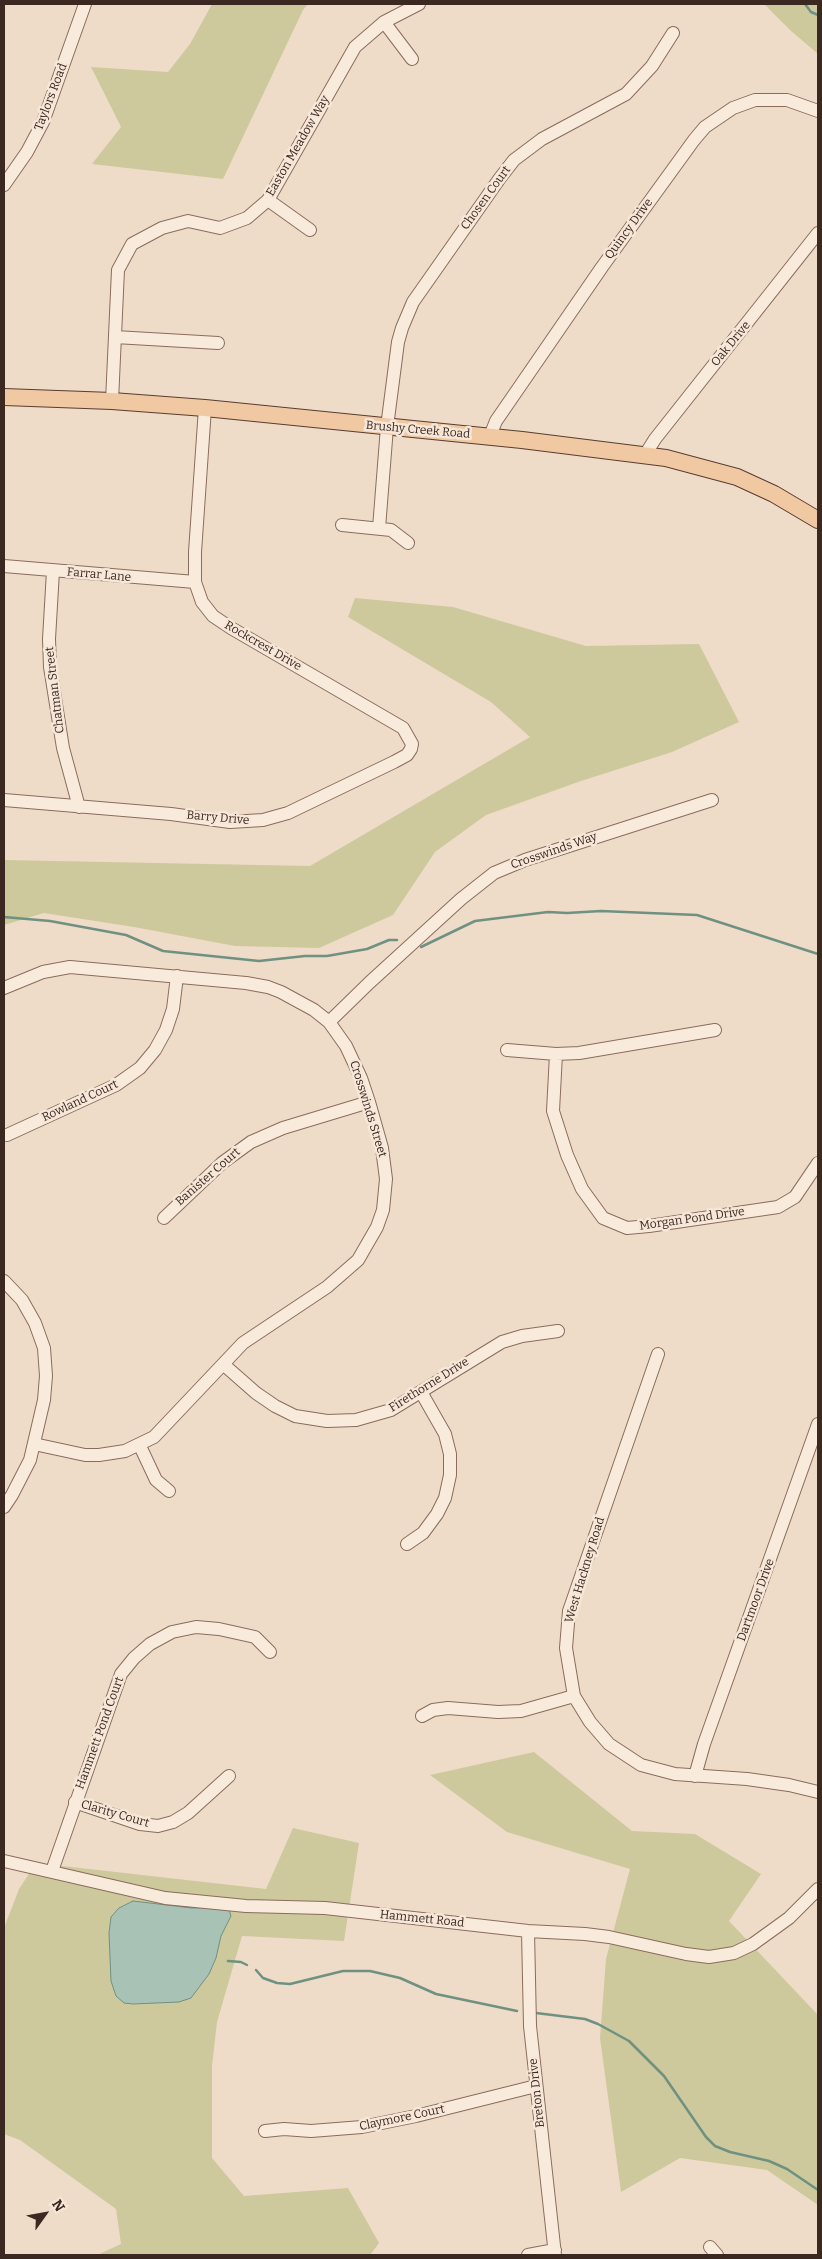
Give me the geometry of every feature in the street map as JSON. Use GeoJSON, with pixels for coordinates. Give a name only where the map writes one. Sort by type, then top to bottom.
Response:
{"type":"FeatureCollection","features":[{"type":"Feature","properties":{"kind":"main road","name":"Brushy Creek Road"},"geometry":{"type":"LineString","coordinates":[[4,396],[205,408],[490,436],[645,455],[698,465],[737,477],[774,494],[818,520]]}},
{"type":"Feature","properties":{"kind":"street","name":"Taylors Road"},"geometry":{"type":"LineString","coordinates":[[5,177],[27,152],[43,122],[85,4]]}},
{"type":"Feature","properties":{"kind":"street","name":"Easton Meadow Way"},"geometry":{"type":"LineString","coordinates":[[112,401],[118,270],[132,244],[162,228],[188,221],[220,228],[247,218],[268,200],[355,47],[384,22],[419,4]]}},
{"type":"Feature","properties":{"kind":"street"},"geometry":{"type":"LineString","coordinates":[[384,22],[412,59]]}},
{"type":"Feature","properties":{"kind":"street","name":"Chosen Court"},"geometry":{"type":"LineString","coordinates":[[378,528],[387,427],[398,342],[408,313],[423,287],[514,160],[530,146],[609,104],[630,90],[652,66],[673,33]]}},
{"type":"Feature","properties":{"kind":"street","name":"Quincy Drive"},"geometry":{"type":"LineString","coordinates":[[490,436],[496,421],[602,267],[694,140],[706,127],[733,108],[760,100],[787,100],[818,111]]}},
{"type":"Feature","properties":{"kind":"street"},"geometry":{"type":"LineString","coordinates":[[268,200],[310,230]]}},
{"type":"Feature","properties":{"kind":"street","name":"Oak Drive"},"geometry":{"type":"LineString","coordinates":[[645,455],[655,439],[818,233]]}},
{"type":"Feature","properties":{"kind":"street"},"geometry":{"type":"LineString","coordinates":[[115,337],[218,343]]}},
{"type":"Feature","properties":{"kind":"street","name":"Rockcrest Drive"},"geometry":{"type":"LineString","coordinates":[[205,408],[195,582],[202,602],[219,620],[394,722]]}},
{"type":"Feature","properties":{"kind":"street"},"geometry":{"type":"LineString","coordinates":[[342,524],[394,531],[408,543]]}},
{"type":"Feature","properties":{"kind":"street","name":"Farrar Lane"},"geometry":{"type":"LineString","coordinates":[[4,566],[195,582]]}},
{"type":"Feature","properties":{"kind":"street","name":"Chatman Street"},"geometry":{"type":"LineString","coordinates":[[53,571],[49,639],[50,667],[63,748],[79,807]]}},
{"type":"Feature","properties":{"kind":"street","name":"Barry Drive"},"geometry":{"type":"LineString","coordinates":[[4,800],[171,814],[230,822],[252,822],[277,817],[385,767],[407,754],[412,745],[408,734],[394,722]]}},
{"type":"Feature","properties":{"kind":"street","name":"Crosswinds Way"},"geometry":{"type":"LineString","coordinates":[[329,1022],[461,898],[494,873],[525,860],[712,800]]}},
{"type":"Feature","properties":{"kind":"street","name":"Crosswinds Street"},"geometry":{"type":"LineString","coordinates":[[4,988],[43,972],[70,967],[178,976],[268,987],[306,1004],[329,1022],[354,1061],[369,1102],[382,1148],[386,1179],[382,1210],[370,1242],[358,1260],[341,1276],[255,1333],[223,1364],[165,1428],[140,1446],[119,1453],[85,1455],[34,1444]]}},
{"type":"Feature","properties":{"kind":"street","name":"Rowland Court"},"geometry":{"type":"LineString","coordinates":[[7,1135],[116,1085],[140,1068],[155,1050],[166,1030],[173,1008],[178,976]]}},
{"type":"Feature","properties":{"kind":"street"},"geometry":{"type":"LineString","coordinates":[[507,1050],[556,1054],[579,1053],[715,1030]]}},
{"type":"Feature","properties":{"kind":"street","name":"Morgan Pond Drive"},"geometry":{"type":"LineString","coordinates":[[556,1054],[553,1111],[568,1155],[582,1189],[603,1218],[627,1228],[778,1207],[794,1197],[818,1163]]}},
{"type":"Feature","properties":{"kind":"street","name":"Banister Court"},"geometry":{"type":"LineString","coordinates":[[164,1218],[222,1163],[251,1142],[283,1128],[369,1102]]}},
{"type":"Feature","properties":{"kind":"street"},"geometry":{"type":"LineString","coordinates":[[4,1282],[13,1290],[29,1311],[44,1348],[46,1363],[46,1389],[34,1444],[24,1475],[4,1506]]}},
{"type":"Feature","properties":{"kind":"street","name":"Firethorne Drive"},"geometry":{"type":"LineString","coordinates":[[223,1364],[275,1406],[295,1416],[342,1422],[369,1418],[391,1410],[502,1342],[522,1336],[558,1331]]}},
{"type":"Feature","properties":{"kind":"street","name":"West Hackney Road"},"geometry":{"type":"LineString","coordinates":[[658,1354],[570,1612],[566,1648],[574,1696],[598,1732],[624,1756],[658,1771],[696,1776],[747,1779],[789,1785],[818,1792]]}},
{"type":"Feature","properties":{"kind":"street"},"geometry":{"type":"LineString","coordinates":[[408,1544],[423,1533],[437,1514],[445,1498],[450,1475],[450,1454],[445,1434],[421,1392]]}},
{"type":"Feature","properties":{"kind":"street","name":"Dartmoor Drive"},"geometry":{"type":"LineString","coordinates":[[696,1776],[704,1744],[818,1424]]}},
{"type":"Feature","properties":{"kind":"street"},"geometry":{"type":"LineString","coordinates":[[140,1446],[156,1480],[170,1491]]}},
{"type":"Feature","properties":{"kind":"street","name":"Hammett Pond Court"},"geometry":{"type":"LineString","coordinates":[[52,1871],[121,1674],[134,1658],[150,1644],[172,1632],[196,1626],[219,1628],[254,1638],[270,1652]]}},
{"type":"Feature","properties":{"kind":"street"},"geometry":{"type":"LineString","coordinates":[[422,1716],[433,1710],[448,1708],[498,1712],[521,1711],[574,1696]]}},
{"type":"Feature","properties":{"kind":"street","name":"Clarity Court"},"geometry":{"type":"LineString","coordinates":[[75,1802],[140,1824],[158,1826],[173,1822],[188,1813],[229,1776]]}},
{"type":"Feature","properties":{"kind":"street","name":"Hammett Road"},"geometry":{"type":"LineString","coordinates":[[4,1861],[165,1898],[246,1906],[325,1908],[528,1931],[608,1937],[696,1956],[716,1957],[743,1950],[773,1931],[818,1889]]}},
{"type":"Feature","properties":{"kind":"street","name":"Breton Drive"},"geometry":{"type":"LineString","coordinates":[[528,1931],[530,2026],[555,2253]]}},
{"type":"Feature","properties":{"kind":"street","name":"Claymore Court"},"geometry":{"type":"LineString","coordinates":[[265,2130],[311,2131],[362,2127],[425,2114],[536,2086]]}},
{"type":"Feature","properties":{"kind":"street"},"geometry":{"type":"LineString","coordinates":[[528,2255],[555,2253]]}},
{"type":"Feature","properties":{"kind":"shaded area"},"geometry":{"type":"Polygon","coordinates":[[[212,4],[308,4],[303,10],[223,179],[92,164],[121,127],[91,67],[168,72],[190,44],[212,4]]]}},
{"type":"Feature","properties":{"kind":"shaded area"},"geometry":{"type":"Polygon","coordinates":[[[764,4],[818,4],[818,54],[790,30],[764,4]]]}},
{"type":"Feature","properties":{"kind":"shaded area"},"geometry":{"type":"Polygon","coordinates":[[[355,598],[453,607],[586,646],[699,644],[739,722],[672,752],[581,781],[486,815],[435,852],[393,915],[319,948],[235,946],[134,927],[44,913],[4,925],[4,860],[310,866],[530,737],[491,702],[348,617],[355,598]]]}},
{"type":"Feature","properties":{"kind":"shaded area"},"geometry":{"type":"Polygon","coordinates":[[[534,1752],[632,1831],[695,1834],[761,1874],[729,1921],[818,2015],[818,2205],[767,2170],[680,2158],[621,2192],[600,2038],[606,1959],[630,1869],[507,1832],[430,1775],[534,1752]]]}},
{"type":"Feature","properties":{"kind":"shaded area"},"geometry":{"type":"Polygon","coordinates":[[[293,1828],[359,1843],[344,1941],[242,1936],[217,2022],[212,2066],[212,2158],[244,2196],[348,2188],[379,2243],[370,2255],[97,2255],[121,2244],[116,2209],[20,2140],[4,2134],[4,1928],[19,1889],[36,1863],[266,1889],[293,1828]]]}},
{"type":"Feature","properties":{"kind":"shaded area"},"geometry":{"type":"Polygon","coordinates":[[[133,1901],[192,1908],[223,1907],[229,1910],[231,1916],[221,1936],[216,1958],[209,1974],[191,1998],[179,2002],[133,2004],[124,2003],[116,1996],[111,1981],[109,1933],[111,1917],[119,1908],[133,1901]]]}},
{"type":"Feature","properties":{"kind":"waterway"},"geometry":{"type":"LineString","coordinates":[[805,4],[811,12],[818,15]]}},
{"type":"Feature","properties":{"kind":"waterway"},"geometry":{"type":"LineString","coordinates":[[421,947],[475,921],[548,912],[601,911],[697,915],[818,954]]}},
{"type":"Feature","properties":{"kind":"waterway"},"geometry":{"type":"LineString","coordinates":[[4,917],[50,921],[126,935],[163,951],[259,961],[305,956],[327,956],[367,949],[389,940],[397,940]]}},
{"type":"Feature","properties":{"kind":"waterway"},"geometry":{"type":"LineString","coordinates":[[228,1961],[241,1962],[247,1965]]}},
{"type":"Feature","properties":{"kind":"waterway"},"geometry":{"type":"LineString","coordinates":[[256,1970],[263,1978],[277,1983],[290,1984],[343,1971],[370,1971],[400,1978],[436,1994],[517,2011]]}},
{"type":"Feature","properties":{"kind":"waterway"},"geometry":{"type":"LineString","coordinates":[[536,2013],[585,2019],[629,2041],[664,2076],[706,2137],[715,2146],[730,2152],[769,2161],[787,2169],[818,2190]]}}]}
